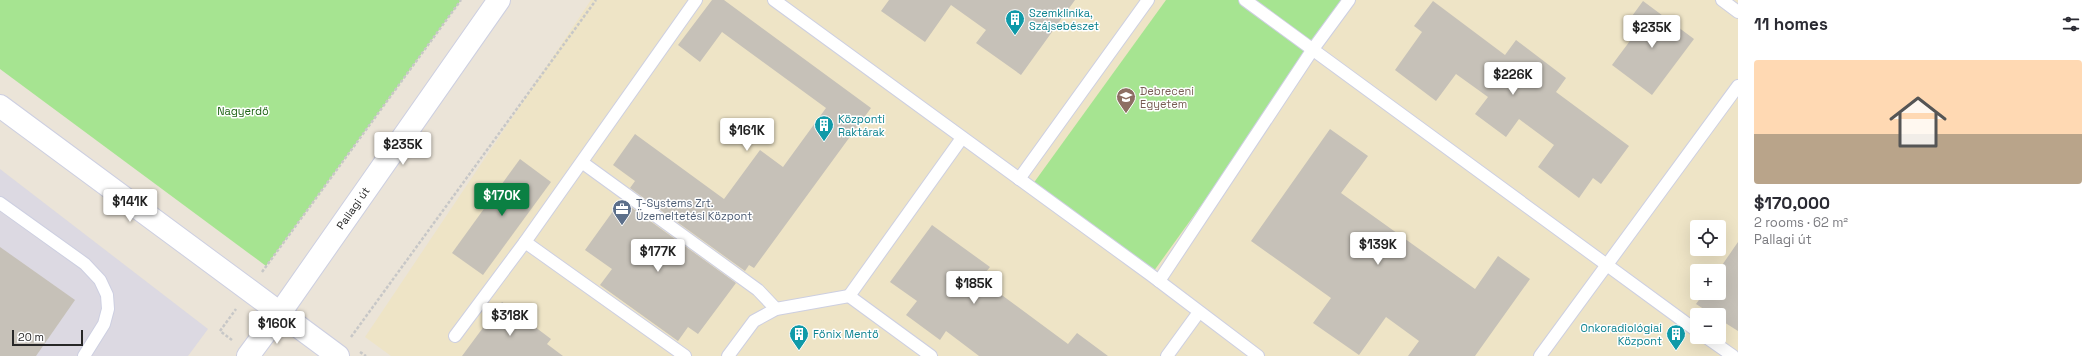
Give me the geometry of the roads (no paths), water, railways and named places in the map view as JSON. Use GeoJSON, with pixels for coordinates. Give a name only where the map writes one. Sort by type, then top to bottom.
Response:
{"type":"FeatureCollection","features":[{"type":"Feature","properties":{"kind":"street","name":"Pallagi út"},"geometry":{"type":"LineString","coordinates":[[248,356],[280,313],[499,0]]}},
{"type":"Feature","properties":{"kind":"street"},"geometry":{"type":"LineString","coordinates":[[0,106],[280,313],[343,349]]}},
{"type":"Feature","properties":{"kind":"lane"},"geometry":{"type":"LineString","coordinates":[[455,336],[583,163],[696,0]]}},
{"type":"Feature","properties":{"kind":"lane"},"geometry":{"type":"LineString","coordinates":[[774,0],[1159,281],[1258,356]]}},
{"type":"Feature","properties":{"kind":"lane"},"geometry":{"type":"LineString","coordinates":[[1019,179],[1148,0]]}},
{"type":"Feature","properties":{"kind":"lane"},"geometry":{"type":"LineString","coordinates":[[1245,0],[1607,266],[1690,325]]}},
{"type":"Feature","properties":{"kind":"lane"},"geometry":{"type":"LineString","coordinates":[[1159,281],[1313,49],[1349,0]]}},
{"type":"Feature","properties":{"kind":"lane"},"geometry":{"type":"LineString","coordinates":[[1722,0],[1738,12]]}},
{"type":"Feature","properties":{"kind":"lane"},"geometry":{"type":"LineString","coordinates":[[1540,356],[1738,86]]}},
{"type":"Feature","properties":{"kind":"lane"},"geometry":{"type":"LineString","coordinates":[[728,356],[754,321],[776,309],[849,296],[962,138]]}},
{"type":"Feature","properties":{"kind":"lane"},"geometry":{"type":"LineString","coordinates":[[583,163],[758,290],[776,309]]}},
{"type":"Feature","properties":{"kind":"lane"},"geometry":{"type":"LineString","coordinates":[[0,203],[85,264],[100,280],[106,295],[108,309],[104,324],[84,356]]}},
{"type":"Feature","properties":{"kind":"lane"},"geometry":{"type":"LineString","coordinates":[[526,242],[685,356]]}},
{"type":"Feature","properties":{"kind":"lane"},"geometry":{"type":"LineString","coordinates":[[849,296],[931,356]]}},
{"type":"Feature","properties":{"kind":"lane"},"geometry":{"type":"LineString","coordinates":[[1166,356],[1199,312]]}},
{"type":"Feature","properties":{"kind":"lane"},"geometry":{"type":"LineString","coordinates":[[1716,344],[1733,356]]}},
{"type":"Feature","properties":{"kind":"place","name":"Szemklinika, Szájsebészet"},"geometry":{"type":"Point","coordinates":[1015,36]}},
{"type":"Feature","properties":{"kind":"place","name":"Debreceni Egyetem"},"geometry":{"type":"Point","coordinates":[1126,114]}},
{"type":"Feature","properties":{"kind":"place","name":"Központi Raktárak"},"geometry":{"type":"Point","coordinates":[824,142]}},
{"type":"Feature","properties":{"kind":"place","name":"T-Systems Zrt. Üzemeltetési Központ"},"geometry":{"type":"Point","coordinates":[622,226]}},
{"type":"Feature","properties":{"kind":"place","name":"Főnix Mentő"},"geometry":{"type":"Point","coordinates":[799,351]}},
{"type":"Feature","properties":{"kind":"place","name":"Onkoradiológiai Központ"},"geometry":{"type":"Point","coordinates":[1676,351]}},
{"type":"Feature","properties":{"kind":"park label","name":"Nagyerdő"},"geometry":{"type":"Point","coordinates":[243,111]}}]}
